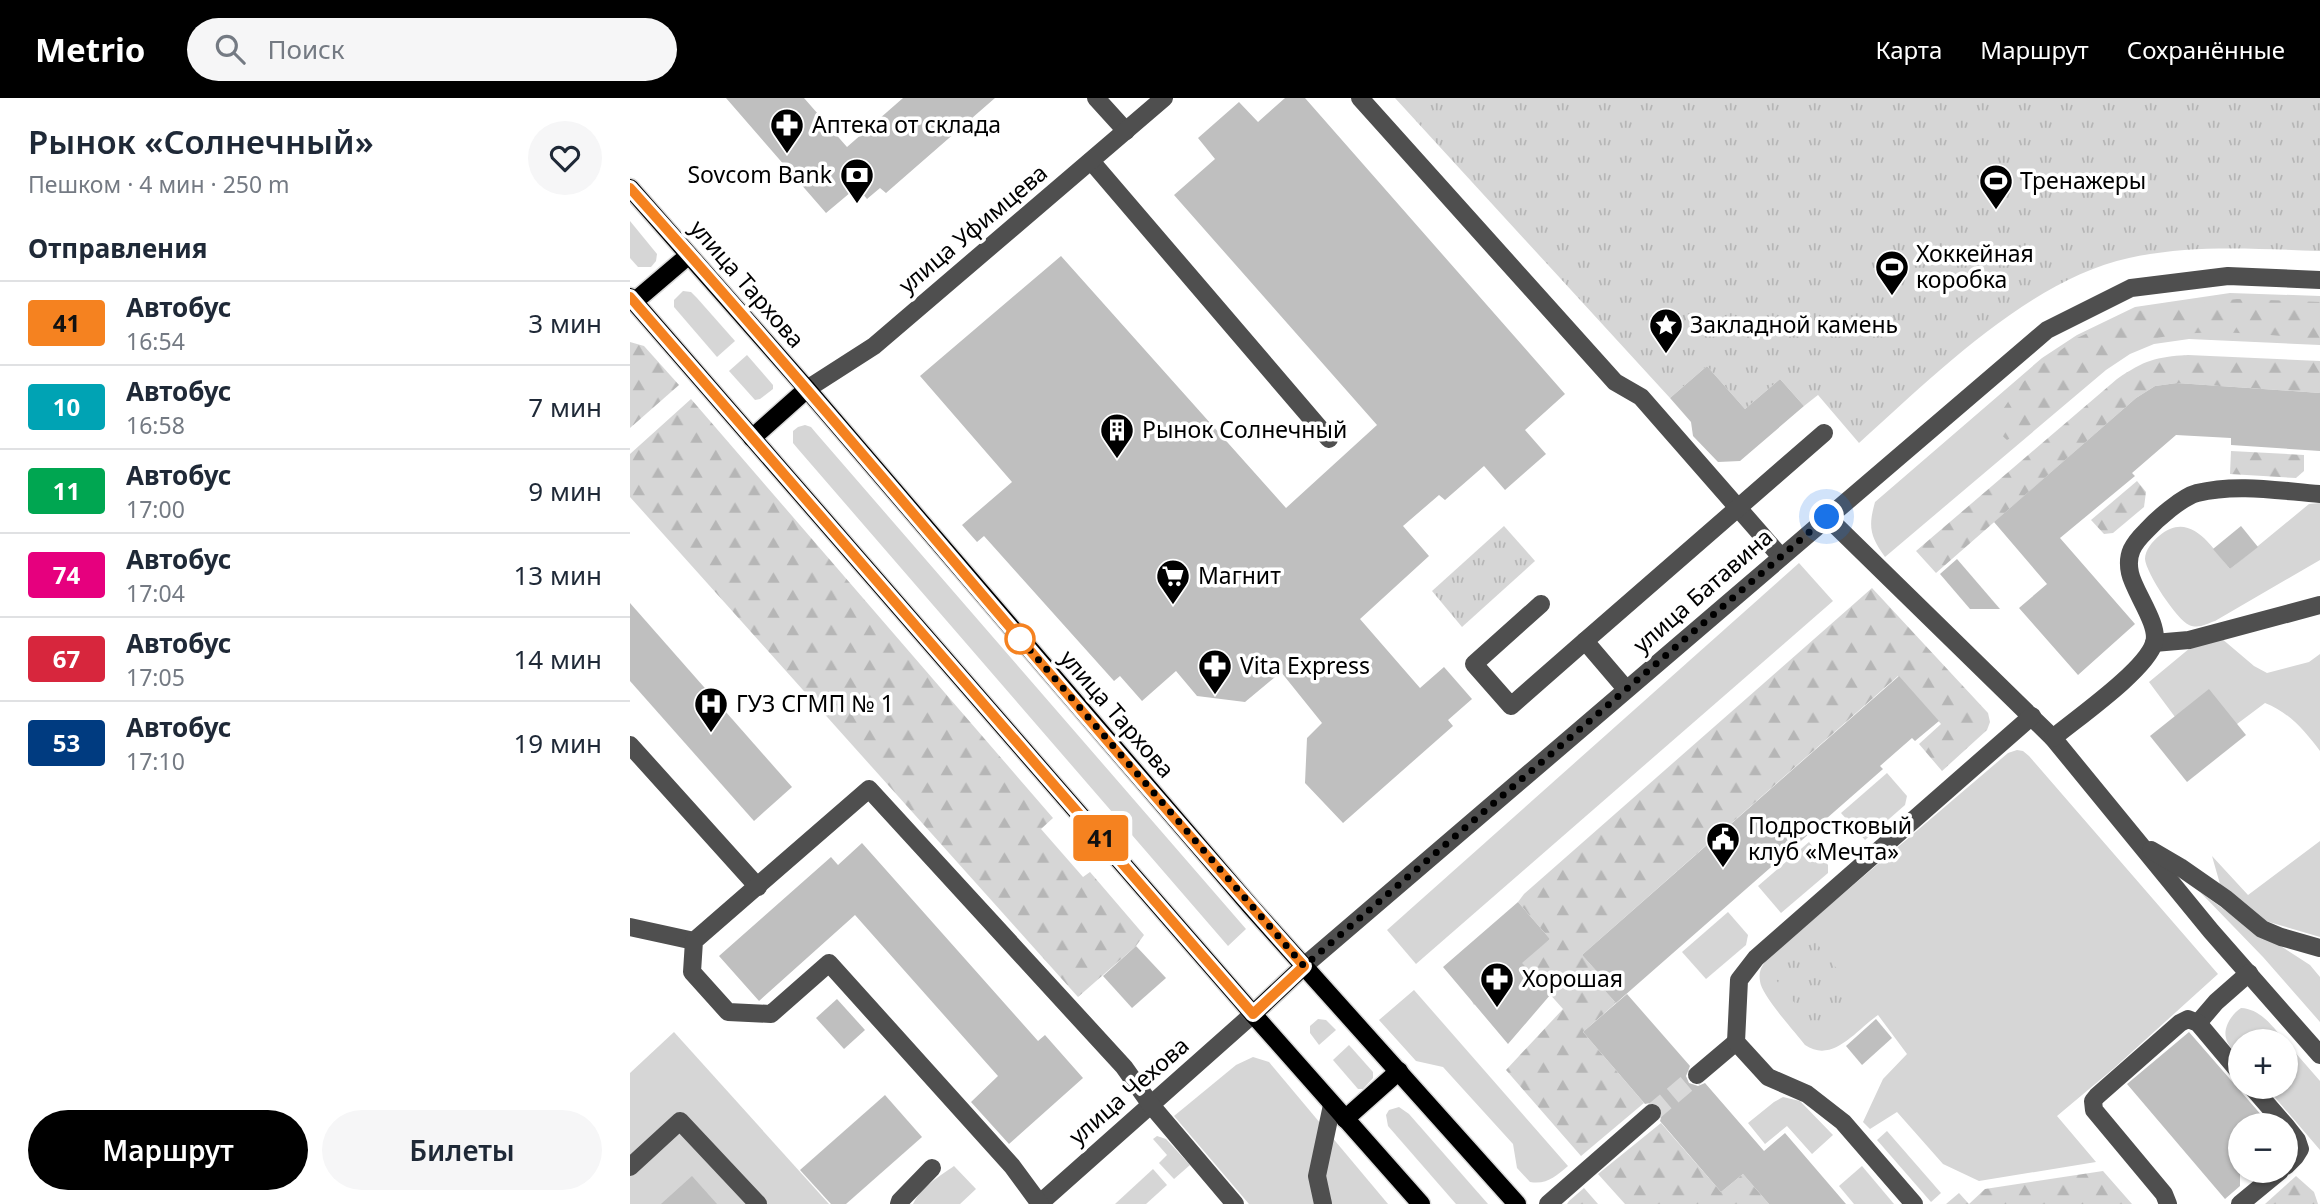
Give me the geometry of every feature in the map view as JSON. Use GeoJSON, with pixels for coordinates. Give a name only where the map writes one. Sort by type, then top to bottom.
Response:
{"type":"FeatureCollection","features":[{"type":"Feature","properties":{"kind":"main road","name":"улица Тархова"},"geometry":{"type":"LineString","coordinates":[[630,188],[807,389],[1304,966],[1517,1204]]}},
{"type":"Feature","properties":{"kind":"main road"},"geometry":{"type":"LineString","coordinates":[[689,255],[631,301],[1421,1204]]}},
{"type":"Feature","properties":{"kind":"main road"},"geometry":{"type":"LineString","coordinates":[[752,438],[807,389]]}},
{"type":"Feature","properties":{"kind":"main road"},"geometry":{"type":"LineString","coordinates":[[1253,1014],[1304,966]]}},
{"type":"Feature","properties":{"kind":"main road"},"geometry":{"type":"LineString","coordinates":[[1345,1119],[1399,1071]]}},
{"type":"Feature","properties":{"kind":"street"},"geometry":{"type":"LineString","coordinates":[[1096,98],[1126,131]]}},
{"type":"Feature","properties":{"kind":"street","name":"улица Уфимцева"},"geometry":{"type":"LineString","coordinates":[[807,389],[874,346],[1164,98]]}},
{"type":"Feature","properties":{"kind":"street"},"geometry":{"type":"LineString","coordinates":[[1360,98],[1615,382],[1641,397],[1781,556]]}},
{"type":"Feature","properties":{"kind":"street"},"geometry":{"type":"LineString","coordinates":[[1091,161],[1329,439]]}},
{"type":"Feature","properties":{"kind":"street","name":"улица Батавина"},"geometry":{"type":"LineString","coordinates":[[1304,966],[2047,330],[2131,288],[2228,276],[2320,280]]}},
{"type":"Feature","properties":{"kind":"street"},"geometry":{"type":"LineString","coordinates":[[1541,604],[1474,663],[1511,706],[1824,433]]}},
{"type":"Feature","properties":{"kind":"street"},"geometry":{"type":"LineString","coordinates":[[2053,738],[2140,666],[2154,643],[2154,631],[2130,576],[2128,557],[2137,540],[2157,519],[2194,494],[2207,491],[2233,488],[2320,494]]}},
{"type":"Feature","properties":{"kind":"street"},"geometry":{"type":"LineString","coordinates":[[1827,517],[2053,738],[2211,931],[2320,1055]]}},
{"type":"Feature","properties":{"kind":"street"},"geometry":{"type":"LineString","coordinates":[[2154,643],[2189,640],[2320,605]]}},
{"type":"Feature","properties":{"kind":"street"},"geometry":{"type":"LineString","coordinates":[[1585,641],[1626,689]]}},
{"type":"Feature","properties":{"kind":"street"},"geometry":{"type":"LineString","coordinates":[[1914,1204],[1843,1122],[1807,1094],[1768,1077],[1736,1042],[1739,981],[1756,958],[2032,716]]}},
{"type":"Feature","properties":{"kind":"street"},"geometry":{"type":"LineString","coordinates":[[630,745],[758,887]]}},
{"type":"Feature","properties":{"kind":"street"},"geometry":{"type":"LineString","coordinates":[[1039,1204],[1012,1166],[829,962],[771,1014],[728,1012],[692,972],[694,941],[869,789],[1116,1058],[1151,1105],[1235,1204]]}},
{"type":"Feature","properties":{"kind":"street"},"geometry":{"type":"LineString","coordinates":[[2139,843],[2192,875],[2262,929],[2320,948]]}},
{"type":"Feature","properties":{"kind":"street"},"geometry":{"type":"LineString","coordinates":[[630,927],[694,941]]}},
{"type":"Feature","properties":{"kind":"street"},"geometry":{"type":"LineString","coordinates":[[2198,1023],[2216,1002],[2249,973]]}},
{"type":"Feature","properties":{"kind":"street","name":"улица Чехова"},"geometry":{"type":"LineString","coordinates":[[1039,1204],[1253,1014]]}},
{"type":"Feature","properties":{"kind":"street"},"geometry":{"type":"LineString","coordinates":[[2168,1204],[2164,1194],[2094,1110],[2093,1101],[2180,1023],[2188,1019],[2198,1023],[2228,1059]]}},
{"type":"Feature","properties":{"kind":"street"},"geometry":{"type":"LineString","coordinates":[[1697,1075],[1736,1042]]}},
{"type":"Feature","properties":{"kind":"street"},"geometry":{"type":"LineString","coordinates":[[2262,1099],[2274,1113]]}},
{"type":"Feature","properties":{"kind":"street"},"geometry":{"type":"LineString","coordinates":[[1323,1204],[1317,1176],[1332,1105]]}},
{"type":"Feature","properties":{"kind":"street"},"geometry":{"type":"LineString","coordinates":[[1548,1204],[1653,1113]]}},
{"type":"Feature","properties":{"kind":"street"},"geometry":{"type":"LineString","coordinates":[[630,1167],[680,1121],[758,1204]]}},
{"type":"Feature","properties":{"kind":"street"},"geometry":{"type":"LineString","coordinates":[[899,1204],[932,1168]]}},
{"type":"Feature","properties":{"kind":"street"},"geometry":{"type":"LineString","coordinates":[[2240,1204],[2265,1183]]}},
{"type":"Feature","properties":{"kind":"green space"},"geometry":{"type":"Polygon","coordinates":[[[1395,98],[2320,98],[2320,251],[2176,251],[2129,258],[2092,269],[2055,286],[1984,334],[1859,443],[1818,395],[1804,406],[1780,379],[1745,409],[1707,366],[1670,398],[1395,98]]]}},
{"type":"Feature","properties":{"kind":"green space"},"geometry":{"type":"Polygon","coordinates":[[[630,221],[657,254],[651,267],[638,267],[630,258],[630,221]]]}},
{"type":"Feature","properties":{"kind":"green space"},"geometry":{"type":"Polygon","coordinates":[[[683,291],[691,292],[735,341],[717,357],[674,307],[674,300],[683,291]]]}},
{"type":"Feature","properties":{"kind":"green space"},"geometry":{"type":"Polygon","coordinates":[[[2230,293],[2320,296],[2320,345],[2189,339],[2154,344],[2130,354],[2106,370],[1885,557],[1872,531],[1871,518],[1875,502],[2042,358],[2077,335],[2135,307],[2230,293]]]}},
{"type":"Feature","properties":{"kind":"green space"},"geometry":{"type":"Polygon","coordinates":[[[2237,299],[2320,302],[2320,339],[2197,333],[2150,340],[2130,348],[2098,369],[2039,418],[2007,440],[1997,431],[1999,415],[2019,386],[2037,368],[2077,338],[2136,311],[2237,299]]]}},
{"type":"Feature","properties":{"kind":"green space"},"geometry":{"type":"Polygon","coordinates":[[[630,342],[644,346],[679,385],[630,428],[630,342]]]}},
{"type":"Feature","properties":{"kind":"green space"},"geometry":{"type":"Polygon","coordinates":[[[747,355],[773,385],[773,389],[760,399],[755,400],[729,371],[747,355]]]}},
{"type":"Feature","properties":{"kind":"green space"},"geometry":{"type":"Polygon","coordinates":[[[2188,355],[2320,361],[2320,393],[2177,383],[2155,386],[2136,398],[1936,573],[1916,551],[2117,379],[2151,361],[2188,355]]]}},
{"type":"Feature","properties":{"kind":"green space"},"geometry":{"type":"Polygon","coordinates":[[[691,399],[1053,818],[1041,829],[1083,877],[1090,872],[1144,935],[1136,946],[1078,997],[630,497],[630,454],[691,399]]]}},
{"type":"Feature","properties":{"kind":"green space"},"geometry":{"type":"Polygon","coordinates":[[[805,425],[811,427],[1246,929],[1228,946],[793,443],[793,431],[805,425]]]}},
{"type":"Feature","properties":{"kind":"green space"},"geometry":{"type":"Polygon","coordinates":[[[2231,451],[2304,455],[2304,471],[2296,478],[2230,474],[2231,451]]]}},
{"type":"Feature","properties":{"kind":"green space"},"geometry":{"type":"Polygon","coordinates":[[[2137,481],[2146,492],[2144,507],[2113,533],[2104,534],[2091,520],[2137,481]]]}},
{"type":"Feature","properties":{"kind":"green space"},"geometry":{"type":"Polygon","coordinates":[[[2320,503],[2320,560],[2205,625],[2189,625],[2177,615],[2147,566],[2145,556],[2152,543],[2170,529],[2181,527],[2199,534],[2230,569],[2309,504],[2320,503]]]}},
{"type":"Feature","properties":{"kind":"green space"},"geometry":{"type":"Polygon","coordinates":[[[1504,526],[1535,561],[1462,627],[1432,591],[1504,526]]]}},
{"type":"Feature","properties":{"kind":"green space"},"geometry":{"type":"Polygon","coordinates":[[[1799,563],[1833,601],[1416,964],[1387,930],[1799,563]]]}},
{"type":"Feature","properties":{"kind":"green space"},"geometry":{"type":"Polygon","coordinates":[[[1872,588],[1988,713],[1990,722],[1987,730],[1942,771],[1919,744],[1941,724],[1898,676],[1582,955],[1600,975],[1595,980],[1616,1003],[1583,1032],[1644,1103],[1581,1156],[1506,1070],[1563,1009],[1539,982],[1515,969],[1474,1005],[1471,999],[1550,939],[1518,902],[1872,588]]]}},
{"type":"Feature","properties":{"kind":"green space"},"geometry":{"type":"Polygon","coordinates":[[[2221,638],[2254,666],[2267,673],[2309,662],[2320,654],[2320,751],[2296,723],[2265,703],[2237,724],[2175,717],[2149,682],[2190,648],[2221,638]]]}},
{"type":"Feature","properties":{"kind":"green space"},"geometry":{"type":"Polygon","coordinates":[[[2017,750],[2029,756],[2218,974],[2057,1116],[2096,1162],[1979,1181],[1943,1164],[1897,1112],[1870,1129],[1863,1122],[1883,1079],[1907,1054],[1878,1015],[1835,1048],[1815,1050],[1805,1045],[1772,1004],[1762,987],[1760,974],[1770,956],[2008,753],[2017,750]]]}},
{"type":"Feature","properties":{"kind":"green space"},"geometry":{"type":"Polygon","coordinates":[[[1887,773],[1907,796],[1905,805],[1865,840],[1841,813],[1887,773]]]}},
{"type":"Feature","properties":{"kind":"green space"},"geometry":{"type":"Polygon","coordinates":[[[2320,841],[2320,937],[2262,920],[2220,884],[2212,856],[2248,895],[2320,841]]]}},
{"type":"Feature","properties":{"kind":"green space"},"geometry":{"type":"Polygon","coordinates":[[[1809,842],[1828,865],[1828,873],[1781,913],[1758,886],[1809,842]]]}},
{"type":"Feature","properties":{"kind":"green space"},"geometry":{"type":"Polygon","coordinates":[[[2200,892],[2262,937],[2310,965],[2320,977],[2320,1022],[2263,957],[2200,892]]]}},
{"type":"Feature","properties":{"kind":"green space"},"geometry":{"type":"Polygon","coordinates":[[[1728,912],[1748,935],[1746,945],[1706,979],[1682,952],[1728,912]]]}},
{"type":"Feature","properties":{"kind":"green space"},"geometry":{"type":"Polygon","coordinates":[[[1814,940],[1861,999],[1819,1033],[1771,974],[1814,940]]]}},
{"type":"Feature","properties":{"kind":"green space"},"geometry":{"type":"Polygon","coordinates":[[[1414,990],[1568,1166],[1546,1181],[1530,1182],[1517,1168],[1513,1144],[1443,1067],[1416,1061],[1379,1020],[1414,990]]]}},
{"type":"Feature","properties":{"kind":"green space"},"geometry":{"type":"Polygon","coordinates":[[[2241,1008],[2248,1009],[2261,1015],[2274,1029],[2228,1029],[2228,1043],[2225,1034],[2234,1014],[2241,1008]]]}},
{"type":"Feature","properties":{"kind":"green space"},"geometry":{"type":"Polygon","coordinates":[[[1318,1019],[1326,1020],[1336,1030],[1319,1045],[1310,1033],[1310,1026],[1318,1019]]]}},
{"type":"Feature","properties":{"kind":"green space"},"geometry":{"type":"Polygon","coordinates":[[[674,1032],[829,1204],[630,1204],[630,1073],[674,1032]]]}},
{"type":"Feature","properties":{"kind":"green space"},"geometry":{"type":"Polygon","coordinates":[[[1349,1045],[1373,1072],[1373,1078],[1363,1089],[1358,1089],[1333,1060],[1349,1045]]]}},
{"type":"Feature","properties":{"kind":"green space"},"geometry":{"type":"Polygon","coordinates":[[[2298,1056],[2320,1081],[2320,1150],[2298,1124],[2298,1113],[2288,1113],[2276,1099],[2298,1099],[2298,1056]]]}},
{"type":"Feature","properties":{"kind":"green space"},"geometry":{"type":"Polygon","coordinates":[[[1253,1057],[1269,1062],[1388,1204],[1249,1204],[1174,1116],[1236,1065],[1253,1057]]]}},
{"type":"Feature","properties":{"kind":"green space"},"geometry":{"type":"Polygon","coordinates":[[[1783,1097],[1800,1101],[1833,1135],[1812,1154],[1787,1126],[1765,1144],[1748,1123],[1783,1097]]]}},
{"type":"Feature","properties":{"kind":"green space"},"geometry":{"type":"Polygon","coordinates":[[[1399,1107],[1409,1114],[1488,1204],[1456,1204],[1388,1126],[1386,1115],[1389,1110],[1399,1107]]]}},
{"type":"Feature","properties":{"kind":"green space"},"geometry":{"type":"Polygon","coordinates":[[[1661,1123],[1721,1192],[1743,1174],[1769,1204],[1625,1204],[1598,1174],[1661,1123]]]}},
{"type":"Feature","properties":{"kind":"green space"},"geometry":{"type":"Polygon","coordinates":[[[1887,1131],[1941,1193],[1931,1202],[1877,1140],[1887,1131]]]}},
{"type":"Feature","properties":{"kind":"green space"},"geometry":{"type":"Polygon","coordinates":[[[1157,1136],[1166,1139],[1190,1165],[1174,1179],[1159,1163],[1167,1155],[1153,1139],[1157,1136]]]}},
{"type":"Feature","properties":{"kind":"green space"},"geometry":{"type":"Polygon","coordinates":[[[954,1166],[976,1189],[960,1204],[913,1204],[926,1187],[954,1166]]]}},
{"type":"Feature","properties":{"kind":"green space"},"geometry":{"type":"Polygon","coordinates":[[[1862,1166],[1894,1204],[1854,1204],[1839,1186],[1862,1166]]]}},
{"type":"Feature","properties":{"kind":"green space"},"geometry":{"type":"Polygon","coordinates":[[[1153,1169],[1167,1185],[1146,1204],[1115,1204],[1153,1169]]]}},
{"type":"Feature","properties":{"kind":"green space"},"geometry":{"type":"Polygon","coordinates":[[[2103,1171],[2132,1204],[1969,1204],[1985,1189],[2103,1171]]]}},
{"type":"Feature","properties":{"kind":"green space"},"geometry":{"type":"Polygon","coordinates":[[[2298,1178],[2314,1192],[2318,1204],[2265,1204],[2288,1183],[2298,1183],[2298,1178]]]}},
{"type":"Feature","properties":{"kind":"green space"},"geometry":{"type":"Polygon","coordinates":[[[1584,1188],[1598,1204],[1567,1204],[1569,1201],[1584,1188]]]}},
{"type":"Feature","properties":{"kind":"green space"},"geometry":{"type":"Polygon","coordinates":[[[1959,1193],[1969,1204],[1946,1204],[1959,1193]]]}},
{"type":"Feature","properties":{"kind":"building"},"geometry":{"type":"Polygon","coordinates":[[[726,98],[804,98],[847,147],[903,98],[995,98],[886,193],[880,188],[867,199],[857,187],[826,213],[726,98]]]}},
{"type":"Feature","properties":{"kind":"building"},"geometry":{"type":"Polygon","coordinates":[[[1285,98],[1305,98],[1565,394],[1525,430],[1546,454],[1505,490],[1484,466],[1445,500],[1439,495],[1403,526],[1429,556],[1360,619],[1420,688],[1444,667],[1472,699],[1448,720],[1453,726],[1343,823],[1305,783],[1307,738],[1322,723],[1281,672],[1245,702],[1197,696],[1176,671],[1142,701],[1120,676],[1114,681],[984,536],[977,542],[962,525],[1012,482],[920,376],[1061,256],[1286,508],[1377,425],[1174,195],[1215,159],[1198,138],[1239,102],[1258,122],[1285,98]]]}},
{"type":"Feature","properties":{"kind":"building"},"geometry":{"type":"Polygon","coordinates":[[[1707,366],[1745,409],[1780,379],[1804,406],[1740,461],[1718,462],[1693,436],[1691,422],[1670,398],[1707,366]]]}},
{"type":"Feature","properties":{"kind":"building"},"geometry":{"type":"Polygon","coordinates":[[[2177,383],[2320,393],[2320,451],[2231,445],[2231,438],[2176,435],[2132,473],[2135,476],[2060,538],[2135,624],[2078,675],[2019,608],[2047,584],[1994,522],[2136,398],[2155,386],[2177,383]]]}},
{"type":"Feature","properties":{"kind":"building"},"geometry":{"type":"Polygon","coordinates":[[[2241,526],[2258,547],[2230,569],[2213,549],[2241,526]]]}},
{"type":"Feature","properties":{"kind":"building"},"geometry":{"type":"Polygon","coordinates":[[[1957,559],[2000,609],[1970,609],[1940,574],[1957,559]]]}},
{"type":"Feature","properties":{"kind":"building","name":"ГУЗ СГМП № 1"},"geometry":{"type":"Polygon","coordinates":[[[630,603],[792,787],[754,821],[630,681],[630,603]]]}},
{"type":"Feature","properties":{"kind":"building"},"geometry":{"type":"Polygon","coordinates":[[[1899,676],[1939,721],[1915,741],[1912,738],[1880,766],[1883,769],[1616,1003],[1595,980],[1600,975],[1582,955],[1899,676]]]}},
{"type":"Feature","properties":{"kind":"building"},"geometry":{"type":"Polygon","coordinates":[[[2209,689],[2246,735],[2187,782],[2150,736],[2209,689]]]}},
{"type":"Feature","properties":{"kind":"building"},"geometry":{"type":"Polygon","coordinates":[[[862,843],[1038,1041],[1045,1035],[1083,1078],[1009,1144],[971,1102],[998,1076],[855,915],[759,1001],[719,956],[831,857],[838,865],[862,843]]]}},
{"type":"Feature","properties":{"kind":"building"},"geometry":{"type":"Polygon","coordinates":[[[1518,902],[1550,939],[1522,963],[1551,994],[1508,1044],[1443,967],[1518,902]]]}},
{"type":"Feature","properties":{"kind":"building"},"geometry":{"type":"Polygon","coordinates":[[[1136,946],[1166,978],[1132,1008],[1103,976],[1136,946]]]}},
{"type":"Feature","properties":{"kind":"building"},"geometry":{"type":"Polygon","coordinates":[[[1627,994],[1690,1066],[1686,1076],[1689,1083],[1698,1086],[1705,1083],[1764,1151],[1785,1133],[1846,1204],[1769,1204],[1743,1174],[1721,1192],[1660,1121],[1663,1111],[1660,1105],[1655,1102],[1645,1104],[1583,1032],[1627,994]]]}},
{"type":"Feature","properties":{"kind":"building"},"geometry":{"type":"Polygon","coordinates":[[[837,999],[865,1030],[844,1049],[816,1018],[837,999]]]}},
{"type":"Feature","properties":{"kind":"building"},"geometry":{"type":"Polygon","coordinates":[[[1876,1019],[1892,1038],[1862,1065],[1846,1046],[1876,1019]]]}},
{"type":"Feature","properties":{"kind":"building"},"geometry":{"type":"Polygon","coordinates":[[[2189,1032],[2228,1077],[2228,1099],[2247,1099],[2260,1113],[2228,1113],[2228,1183],[2240,1183],[2240,1186],[2225,1199],[2127,1084],[2189,1032]]]}},
{"type":"Feature","properties":{"kind":"building"},"geometry":{"type":"Polygon","coordinates":[[[885,1095],[922,1137],[846,1204],[831,1204],[800,1170],[885,1095]]]}},
{"type":"Feature","properties":{"kind":"building"},"geometry":{"type":"Polygon","coordinates":[[[692,1176],[717,1204],[661,1204],[692,1176]]]}},
{"type":"Feature","properties":{"kind":"tunnel"},"geometry":{"type":"LineString","coordinates":[[1652,1113],[1697,1075]]}},
{"type":"Feature","properties":{"kind":"bus line","name":"41"},"geometry":{"type":"LineString","coordinates":[[630,188],[807,389],[1304,966],[1253,1014],[630,297]]}},
{"type":"Feature","properties":{"kind":"place","name":"Аптека от склада"},"geometry":{"type":"Point","coordinates":[787,155]}},
{"type":"Feature","properties":{"kind":"place","name":"Sovcom Bank"},"geometry":{"type":"Point","coordinates":[857,205]}},
{"type":"Feature","properties":{"kind":"place","name":"Тренажеры"},"geometry":{"type":"Point","coordinates":[1996,211]}},
{"type":"Feature","properties":{"kind":"place","name":"Хоккейная коробка"},"geometry":{"type":"Point","coordinates":[1892,297]}},
{"type":"Feature","properties":{"kind":"place","name":"Закладной камень"},"geometry":{"type":"Point","coordinates":[1666,355]}},
{"type":"Feature","properties":{"kind":"place","name":"Рынок Солнечный"},"geometry":{"type":"Point","coordinates":[1117,460]}},
{"type":"Feature","properties":{"kind":"place","name":"Магнит"},"geometry":{"type":"Point","coordinates":[1173,606]}},
{"type":"Feature","properties":{"kind":"place","name":"Vita Express"},"geometry":{"type":"Point","coordinates":[1215,696]}},
{"type":"Feature","properties":{"kind":"place","name":"ГУЗ СГМП № 1"},"geometry":{"type":"Point","coordinates":[711,734]}},
{"type":"Feature","properties":{"kind":"place","name":"Подростковый клуб «Мечта»"},"geometry":{"type":"Point","coordinates":[1723,869]}},
{"type":"Feature","properties":{"kind":"place","name":"Хорошая"},"geometry":{"type":"Point","coordinates":[1497,1009]}},
{"type":"Feature","properties":{"kind":"route"},"geometry":{"type":"LineString","coordinates":[[1020,639],[1017,635],[1304,966],[1827,517]]}}]}
